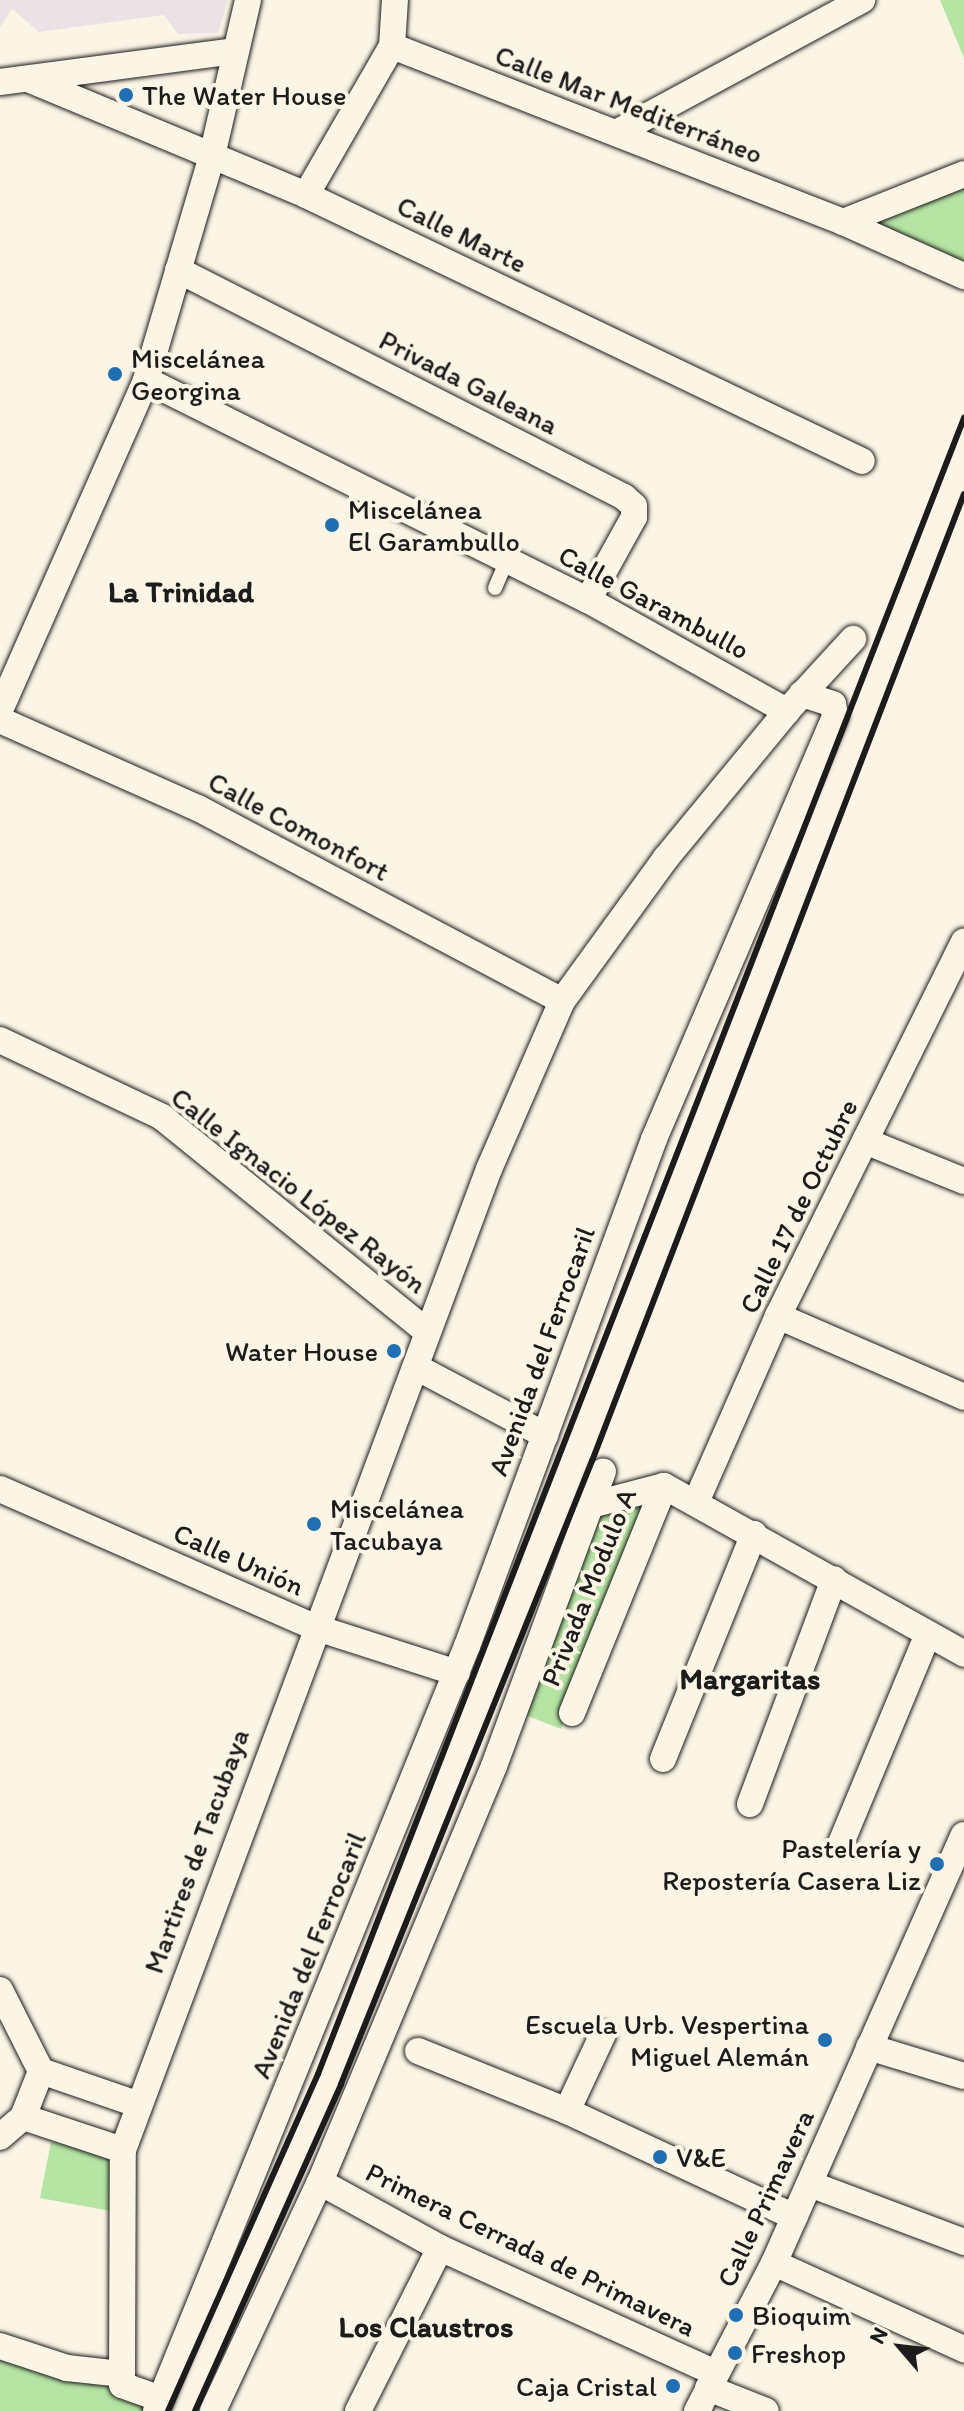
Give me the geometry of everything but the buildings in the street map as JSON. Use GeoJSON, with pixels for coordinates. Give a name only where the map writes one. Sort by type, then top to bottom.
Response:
{"type":"FeatureCollection","features":[{"type":"Feature","properties":{"kind":"street"},"geometry":{"type":"LineString","coordinates":[[0,709],[146,380],[212,156],[248,0]]}},
{"type":"Feature","properties":{"kind":"street"},"geometry":{"type":"LineString","coordinates":[[306,195],[392,46],[395,0]]}},
{"type":"Feature","properties":{"kind":"street"},"geometry":{"type":"LineString","coordinates":[[616,133],[862,0]]}},
{"type":"Feature","properties":{"kind":"street","name":"Calle Mar Mediterráneo"},"geometry":{"type":"LineString","coordinates":[[392,46],[843,222],[964,276]]}},
{"type":"Feature","properties":{"kind":"street","name":"Calle Marte"},"geometry":{"type":"LineString","coordinates":[[0,82],[236,51]]}},
{"type":"Feature","properties":{"kind":"street","name":"Calle Marte"},"geometry":{"type":"LineString","coordinates":[[28,79],[306,195],[862,461]]}},
{"type":"Feature","properties":{"kind":"street"},"geometry":{"type":"LineString","coordinates":[[843,222],[964,174]]}},
{"type":"Feature","properties":{"kind":"street","name":"Privada Galeana"},"geometry":{"type":"LineString","coordinates":[[178,270],[624,497],[634,506],[634,517],[588,600]]}},
{"type":"Feature","properties":{"kind":"street","name":"Calle Garambullo"},"geometry":{"type":"LineString","coordinates":[[146,380],[794,702]]}},
{"type":"Feature","properties":{"kind":"street","name":"Martires de Tacubaya"},"geometry":{"type":"LineString","coordinates":[[121,2374],[123,2150],[137,2104],[314,1627],[416,1367],[426,1331],[489,1169],[562,1001],[666,858],[794,702],[853,639]]}},
{"type":"Feature","properties":{"kind":"street","name":"Avenida del Ferrocaril"},"geometry":{"type":"LineString","coordinates":[[159,2405],[457,1673],[654,1139],[835,716],[833,704],[794,702]]}},
{"type":"Feature","properties":{"kind":"street","name":"Calle Comonfort"},"geometry":{"type":"LineString","coordinates":[[0,720],[198,808],[562,1001]]}},
{"type":"Feature","properties":{"kind":"street","name":"Calle 17 de Octubre"},"geometry":{"type":"LineString","coordinates":[[696,1502],[778,1316],[865,1141],[958,969],[964,942]]}},
{"type":"Feature","properties":{"kind":"street","name":"Calle Ignacio López Rayón"},"geometry":{"type":"LineString","coordinates":[[0,1040],[162,1117],[426,1331]]}},
{"type":"Feature","properties":{"kind":"street"},"geometry":{"type":"LineString","coordinates":[[865,1141],[964,1181]]}},
{"type":"Feature","properties":{"kind":"street"},"geometry":{"type":"LineString","coordinates":[[778,1316],[964,1397]]}},
{"type":"Feature","properties":{"kind":"street"},"geometry":{"type":"LineString","coordinates":[[416,1367],[545,1435]]}},
{"type":"Feature","properties":{"kind":"street"},"geometry":{"type":"LineString","coordinates":[[221,2409],[320,2182],[494,1766],[603,1471]]}},
{"type":"Feature","properties":{"kind":"street"},"geometry":{"type":"LineString","coordinates":[[591,1505],[664,1486],[964,1654]]}},
{"type":"Feature","properties":{"kind":"street","name":"Privada Modulo A"},"geometry":{"type":"LineString","coordinates":[[572,1713],[664,1486]]}},
{"type":"Feature","properties":{"kind":"street","name":"Calle Unión"},"geometry":{"type":"LineString","coordinates":[[0,1489],[314,1627],[457,1673]]}},
{"type":"Feature","properties":{"kind":"street"},"geometry":{"type":"LineString","coordinates":[[663,1759],[754,1534]]}},
{"type":"Feature","properties":{"kind":"street"},"geometry":{"type":"LineString","coordinates":[[750,1804],[834,1579]]}},
{"type":"Feature","properties":{"kind":"street"},"geometry":{"type":"LineString","coordinates":[[841,1843],[928,1634]]}},
{"type":"Feature","properties":{"kind":"street","name":"Calle Primavera"},"geometry":{"type":"LineString","coordinates":[[707,2390],[774,2263],[964,1835]]}},
{"type":"Feature","properties":{"kind":"street"},"geometry":{"type":"LineString","coordinates":[[0,1990],[41,2071],[137,2104]]}},
{"type":"Feature","properties":{"kind":"street"},"geometry":{"type":"LineString","coordinates":[[567,2111],[603,2034]]}},
{"type":"Feature","properties":{"kind":"street"},"geometry":{"type":"LineString","coordinates":[[869,2047],[964,2076]]}},
{"type":"Feature","properties":{"kind":"street"},"geometry":{"type":"LineString","coordinates":[[418,2051],[567,2111],[794,2217]]}},
{"type":"Feature","properties":{"kind":"street"},"geometry":{"type":"LineString","coordinates":[[0,2137],[23,2117],[41,2071]]}},
{"type":"Feature","properties":{"kind":"street"},"geometry":{"type":"LineString","coordinates":[[23,2117],[123,2150]]}},
{"type":"Feature","properties":{"kind":"street","name":"Primera Cerrada de Primavera"},"geometry":{"type":"LineString","coordinates":[[320,2182],[707,2390],[766,2411]]}},
{"type":"Feature","properties":{"kind":"street"},"geometry":{"type":"LineString","coordinates":[[810,2184],[964,2242]]}},
{"type":"Feature","properties":{"kind":"street"},"geometry":{"type":"LineString","coordinates":[[358,2411],[440,2248]]}},
{"type":"Feature","properties":{"kind":"street"},"geometry":{"type":"LineString","coordinates":[[774,2263],[964,2349]]}},
{"type":"Feature","properties":{"kind":"street"},"geometry":{"type":"LineString","coordinates":[[0,2346],[67,2368],[121,2374],[122,2385],[159,2405]]}},
{"type":"Feature","properties":{"kind":"lane"},"geometry":{"type":"LineString","coordinates":[[495,588],[507,560]]}},
{"type":"Feature","properties":{"kind":"shaded area"},"geometry":{"type":"Polygon","coordinates":[[[0,0],[228,0],[218,33],[178,34],[164,15],[39,32],[12,9],[0,27],[0,0]]]}},
{"type":"Feature","properties":{"kind":"green space"},"geometry":{"type":"Polygon","coordinates":[[[940,0],[964,0],[964,58],[940,0]]]}},
{"type":"Feature","properties":{"kind":"green space"},"geometry":{"type":"Polygon","coordinates":[[[964,175],[964,272],[849,221],[964,175]]]}},
{"type":"Feature","properties":{"kind":"green space"},"geometry":{"type":"Polygon","coordinates":[[[653,1495],[561,1729],[518,1712],[596,1516],[653,1495]]]}},
{"type":"Feature","properties":{"kind":"green space"},"geometry":{"type":"Polygon","coordinates":[[[51,2142],[121,2155],[110,2211],[40,2198],[51,2142]]]}},
{"type":"Feature","properties":{"kind":"green space"},"geometry":{"type":"Polygon","coordinates":[[[0,2358],[112,2384],[151,2404],[147,2411],[0,2411],[0,2358]]]}},
{"type":"Feature","properties":{"kind":"railway"},"geometry":{"type":"LineString","coordinates":[[168,2411],[318,2074],[964,418]]}},
{"type":"Feature","properties":{"kind":"railway"},"geometry":{"type":"LineString","coordinates":[[195,2411],[341,2084],[592,1461],[964,494]]}},
{"type":"Feature","properties":{"kind":"place","name":"The Water House"},"geometry":{"type":"Point","coordinates":[126,95]}},
{"type":"Feature","properties":{"kind":"place","name":"Miscelánea Georgina"},"geometry":{"type":"Point","coordinates":[115,374]}},
{"type":"Feature","properties":{"kind":"place","name":"Miscelánea El Garambullo"},"geometry":{"type":"Point","coordinates":[332,525]}},
{"type":"Feature","properties":{"kind":"place","name":"Water House"},"geometry":{"type":"Point","coordinates":[394,1351]}},
{"type":"Feature","properties":{"kind":"place","name":"Miscelánea Tacubaya"},"geometry":{"type":"Point","coordinates":[314,1524]}},
{"type":"Feature","properties":{"kind":"place","name":"Pastelería y Repostería Casera Liz"},"geometry":{"type":"Point","coordinates":[937,1864]}},
{"type":"Feature","properties":{"kind":"place","name":"Escuela Urb. Vespertina Miguel Alemán"},"geometry":{"type":"Point","coordinates":[825,2040]}},
{"type":"Feature","properties":{"kind":"place","name":"V&E"},"geometry":{"type":"Point","coordinates":[660,2157]}},
{"type":"Feature","properties":{"kind":"place","name":"Bioquim"},"geometry":{"type":"Point","coordinates":[736,2315]}},
{"type":"Feature","properties":{"kind":"place","name":"Freshop"},"geometry":{"type":"Point","coordinates":[735,2353]}},
{"type":"Feature","properties":{"kind":"place","name":"Caja Cristal"},"geometry":{"type":"Point","coordinates":[673,2386]}},
{"type":"Feature","properties":{"kind":"district","name":"La Trinidad"},"geometry":{"type":"Point","coordinates":[181,592]}},
{"type":"Feature","properties":{"kind":"district","name":"Margaritas"},"geometry":{"type":"Point","coordinates":[750,1679]}},
{"type":"Feature","properties":{"kind":"district","name":"Los Claustros"},"geometry":{"type":"Point","coordinates":[426,2327]}}]}
